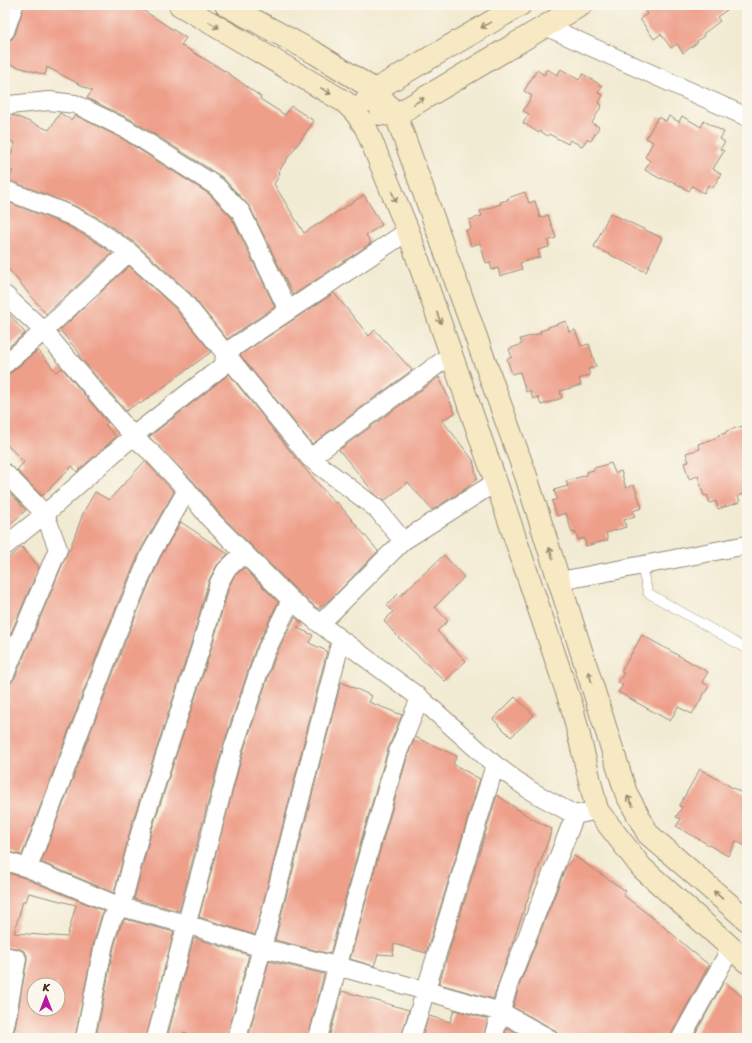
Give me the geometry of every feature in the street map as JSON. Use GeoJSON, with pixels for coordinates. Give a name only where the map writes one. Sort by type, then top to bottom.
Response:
{"type":"FeatureCollection","features":[{"type":"Feature","properties":{"kind":"street"},"geometry":{"type":"LineString","coordinates":[[5,31],[14,5]]}},
{"type":"Feature","properties":{"kind":"street"},"geometry":{"type":"LineString","coordinates":[[180,5],[345,102],[356,112],[366,128],[408,231],[496,482],[572,707],[597,810],[642,868],[739,955],[681,1038]]}},
{"type":"Feature","properties":{"kind":"street"},"geometry":{"type":"LineString","coordinates":[[226,5],[316,53],[375,90],[396,116],[526,476],[626,793],[648,834],[747,920]]}},
{"type":"Feature","properties":{"kind":"street"},"geometry":{"type":"LineString","coordinates":[[356,112],[375,90],[520,5]]}},
{"type":"Feature","properties":{"kind":"street"},"geometry":{"type":"LineString","coordinates":[[356,112],[396,116],[581,5]]}},
{"type":"Feature","properties":{"kind":"street"},"geometry":{"type":"LineString","coordinates":[[545,26],[747,117]]}},
{"type":"Feature","properties":{"kind":"street"},"geometry":{"type":"LineString","coordinates":[[5,104],[9,105],[49,101],[75,104],[126,129],[216,186],[241,212],[288,310]]}},
{"type":"Feature","properties":{"kind":"street"},"geometry":{"type":"LineString","coordinates":[[5,190],[70,215],[96,229],[129,252],[183,301],[310,458],[377,509],[403,541]]}},
{"type":"Feature","properties":{"kind":"street"},"geometry":{"type":"LineString","coordinates":[[225,353],[408,231]]}},
{"type":"Feature","properties":{"kind":"street"},"geometry":{"type":"LineString","coordinates":[[5,364],[44,331],[129,252]]}},
{"type":"Feature","properties":{"kind":"street"},"geometry":{"type":"LineString","coordinates":[[5,295],[44,331],[133,436],[153,454],[187,490],[210,519],[291,600],[341,640],[420,698],[495,765],[531,791],[575,815],[597,810]]}},
{"type":"Feature","properties":{"kind":"street"},"geometry":{"type":"LineString","coordinates":[[5,546],[45,514],[133,436],[224,365],[225,353]]}},
{"type":"Feature","properties":{"kind":"street"},"geometry":{"type":"LineString","coordinates":[[310,458],[452,354]]}},
{"type":"Feature","properties":{"kind":"street"},"geometry":{"type":"LineString","coordinates":[[5,473],[45,514],[58,549],[5,674]]}},
{"type":"Feature","properties":{"kind":"street"},"geometry":{"type":"LineString","coordinates":[[320,624],[403,541],[496,482]]}},
{"type":"Feature","properties":{"kind":"street"},"geometry":{"type":"LineString","coordinates":[[28,868],[115,638],[151,553],[187,490]]}},
{"type":"Feature","properties":{"kind":"street"},"geometry":{"type":"LineString","coordinates":[[560,581],[747,545]]}},
{"type":"Feature","properties":{"kind":"street"},"geometry":{"type":"LineString","coordinates":[[85,1038],[110,920],[120,907],[142,826],[201,647],[219,584],[226,570],[244,553]]}},
{"type":"Feature","properties":{"kind":"street"},"geometry":{"type":"LineString","coordinates":[[156,1038],[218,811],[233,749],[265,652],[291,600]]}},
{"type":"Feature","properties":{"kind":"street"},"geometry":{"type":"LineString","coordinates":[[237,1038],[262,948],[341,640]]}},
{"type":"Feature","properties":{"kind":"street"},"geometry":{"type":"LineString","coordinates":[[318,1038],[372,840],[398,752],[420,698]]}},
{"type":"Feature","properties":{"kind":"street"},"geometry":{"type":"LineString","coordinates":[[410,1038],[495,765]]}},
{"type":"Feature","properties":{"kind":"street"},"geometry":{"type":"LineString","coordinates":[[493,1038],[509,983],[575,815]]}},
{"type":"Feature","properties":{"kind":"street"},"geometry":{"type":"LineString","coordinates":[[5,861],[28,868],[120,907],[186,924],[262,948],[337,966],[425,992],[501,1012],[548,1038]]}},
{"type":"Feature","properties":{"kind":"street"},"geometry":{"type":"LineString","coordinates":[[5,956],[17,959],[5,1026]]}},
{"type":"Feature","properties":{"kind":"lane"},"geometry":{"type":"LineString","coordinates":[[641,565],[648,593],[747,649]]}},
{"type":"Feature","properties":{"kind":"building"},"geometry":{"type":"Polygon","coordinates":[[[24,5],[135,5],[186,38],[181,45],[228,73],[261,97],[260,99],[285,115],[291,106],[314,121],[278,172],[280,174],[274,184],[304,233],[364,195],[382,225],[366,235],[371,243],[293,295],[250,207],[222,177],[132,120],[87,98],[92,91],[47,67],[45,75],[5,63],[5,41],[12,39],[15,35],[24,5]]]}},
{"type":"Feature","properties":{"kind":"building"},"geometry":{"type":"Polygon","coordinates":[[[641,5],[734,5],[717,17],[720,21],[703,34],[704,36],[697,41],[698,42],[683,53],[677,44],[671,48],[661,34],[654,39],[640,19],[647,14],[641,5]]]}},
{"type":"Feature","properties":{"kind":"building"},"geometry":{"type":"Polygon","coordinates":[[[547,69],[557,75],[561,69],[579,80],[583,74],[602,86],[598,93],[603,95],[599,103],[602,105],[592,123],[599,127],[591,141],[587,139],[582,146],[570,140],[568,144],[549,134],[548,136],[540,131],[539,133],[523,123],[529,114],[523,111],[532,96],[524,91],[537,70],[544,75],[547,69]]]}},
{"type":"Feature","properties":{"kind":"building"},"geometry":{"type":"Polygon","coordinates":[[[60,113],[71,120],[75,115],[121,138],[209,194],[232,218],[275,307],[227,339],[190,293],[135,243],[102,220],[75,206],[9,180],[13,171],[6,168],[15,143],[5,139],[5,117],[11,119],[13,115],[49,130],[60,113]]]}},
{"type":"Feature","properties":{"kind":"building"},"geometry":{"type":"Polygon","coordinates":[[[669,116],[679,122],[682,116],[701,127],[704,121],[724,132],[720,139],[725,142],[720,149],[724,151],[713,169],[721,174],[713,188],[708,185],[704,193],[692,186],[689,191],[670,180],[669,182],[662,178],[661,179],[645,170],[650,161],[645,157],[653,142],[646,138],[658,117],[666,121],[669,116]]]}},
{"type":"Feature","properties":{"kind":"building"},"geometry":{"type":"Polygon","coordinates":[[[525,192],[529,203],[535,201],[540,218],[548,215],[556,238],[548,241],[549,247],[538,250],[540,257],[520,263],[522,269],[500,276],[498,268],[492,270],[490,262],[486,263],[480,243],[471,246],[466,230],[471,229],[469,220],[482,216],[480,211],[501,204],[500,202],[508,200],[508,198],[525,192]]]}},
{"type":"Feature","properties":{"kind":"building"},"geometry":{"type":"Polygon","coordinates":[[[10,203],[66,225],[90,238],[112,253],[46,314],[5,265],[5,212],[10,203]]]}},
{"type":"Feature","properties":{"kind":"building"},"geometry":{"type":"Polygon","coordinates":[[[610,213],[662,238],[646,272],[594,247],[610,213]]]}},
{"type":"Feature","properties":{"kind":"building"},"geometry":{"type":"Polygon","coordinates":[[[129,266],[175,308],[211,352],[140,404],[139,402],[126,411],[79,356],[80,354],[60,330],[129,266]]]}},
{"type":"Feature","properties":{"kind":"building"},"geometry":{"type":"Polygon","coordinates":[[[334,293],[369,336],[375,330],[412,370],[312,444],[240,355],[334,293]]]}},
{"type":"Feature","properties":{"kind":"building"},"geometry":{"type":"Polygon","coordinates":[[[5,309],[25,333],[5,350],[5,309]]]}},
{"type":"Feature","properties":{"kind":"building"},"geometry":{"type":"Polygon","coordinates":[[[566,321],[569,332],[575,330],[581,346],[589,344],[596,367],[588,369],[590,375],[579,379],[581,385],[560,391],[562,398],[541,405],[538,397],[533,399],[530,390],[526,392],[520,372],[512,374],[507,359],[512,357],[509,349],[522,344],[520,339],[541,333],[540,331],[549,328],[548,327],[566,321]]]}},
{"type":"Feature","properties":{"kind":"building"},"geometry":{"type":"Polygon","coordinates":[[[38,350],[56,372],[62,368],[108,423],[105,425],[116,437],[77,472],[72,466],[42,496],[17,470],[24,462],[5,443],[5,374],[12,372],[38,350]]]}},
{"type":"Feature","properties":{"kind":"building"},"geometry":{"type":"Polygon","coordinates":[[[229,374],[298,461],[335,503],[337,502],[378,551],[334,596],[318,609],[298,592],[218,512],[195,483],[149,437],[229,374]]]}},
{"type":"Feature","properties":{"kind":"building"},"geometry":{"type":"Polygon","coordinates":[[[439,377],[455,413],[442,420],[473,460],[477,479],[465,489],[432,510],[408,482],[384,501],[376,495],[339,450],[439,377]]]}},
{"type":"Feature","properties":{"kind":"building"},"geometry":{"type":"Polygon","coordinates":[[[743,426],[747,438],[747,493],[738,496],[740,502],[718,509],[716,501],[710,503],[707,495],[704,496],[698,476],[689,479],[684,463],[689,462],[686,453],[700,449],[698,444],[719,437],[718,435],[726,433],[726,431],[743,426]]]}},
{"type":"Feature","properties":{"kind":"building"},"geometry":{"type":"Polygon","coordinates":[[[145,461],[174,492],[141,549],[105,634],[22,855],[5,851],[5,684],[11,683],[15,678],[69,551],[84,511],[95,492],[109,500],[145,461]]]}},
{"type":"Feature","properties":{"kind":"building"},"geometry":{"type":"Polygon","coordinates":[[[611,463],[615,473],[621,471],[626,488],[634,485],[642,508],[633,511],[635,517],[624,520],[626,527],[606,533],[608,540],[586,546],[584,538],[578,540],[575,532],[572,533],[566,513],[557,516],[552,501],[557,499],[554,490],[568,486],[566,481],[587,475],[586,472],[594,470],[594,468],[611,463]]]}},
{"type":"Feature","properties":{"kind":"building"},"geometry":{"type":"Polygon","coordinates":[[[5,488],[26,510],[5,529],[5,488]]]}},
{"type":"Feature","properties":{"kind":"building"},"geometry":{"type":"Polygon","coordinates":[[[181,522],[228,554],[217,565],[209,580],[191,644],[132,823],[114,893],[41,862],[125,642],[160,558],[181,522]]]}},
{"type":"Feature","properties":{"kind":"building"},"geometry":{"type":"Polygon","coordinates":[[[22,547],[39,567],[5,647],[5,561],[22,547]]]}},
{"type":"Feature","properties":{"kind":"building"},"geometry":{"type":"Polygon","coordinates":[[[444,555],[464,577],[435,607],[448,621],[437,631],[466,661],[445,681],[399,638],[384,621],[393,612],[387,605],[398,594],[400,596],[444,555]]]}},
{"type":"Feature","properties":{"kind":"building"},"geometry":{"type":"Polygon","coordinates":[[[244,568],[278,602],[255,650],[223,746],[179,911],[134,899],[152,829],[211,650],[229,587],[234,576],[244,568]]]}},
{"type":"Feature","properties":{"kind":"building"},"geometry":{"type":"Polygon","coordinates":[[[295,617],[302,623],[297,628],[313,635],[309,643],[327,651],[255,935],[199,917],[243,752],[275,657],[295,617]]]}},
{"type":"Feature","properties":{"kind":"building"},"geometry":{"type":"Polygon","coordinates":[[[642,635],[708,672],[702,682],[709,686],[692,714],[678,707],[670,721],[618,692],[623,685],[618,682],[624,673],[621,672],[642,635]]]}},
{"type":"Feature","properties":{"kind":"building"},"geometry":{"type":"Polygon","coordinates":[[[341,682],[372,696],[369,702],[402,715],[388,749],[330,954],[275,940],[341,682]]]}},
{"type":"Feature","properties":{"kind":"building"},"geometry":{"type":"Polygon","coordinates":[[[515,697],[534,715],[511,737],[493,719],[515,697]]]}},
{"type":"Feature","properties":{"kind":"building"},"geometry":{"type":"Polygon","coordinates":[[[415,737],[457,756],[453,764],[480,779],[426,953],[394,944],[393,955],[378,954],[374,966],[350,959],[382,843],[408,755],[415,737]]]}},
{"type":"Feature","properties":{"kind":"building"},"geometry":{"type":"Polygon","coordinates":[[[700,769],[747,796],[747,847],[736,841],[728,856],[676,826],[681,819],[676,817],[682,807],[679,806],[700,769]]]}},
{"type":"Feature","properties":{"kind":"building"},"geometry":{"type":"Polygon","coordinates":[[[497,795],[529,817],[552,829],[493,999],[439,984],[497,795]]]}},
{"type":"Feature","properties":{"kind":"building"},"geometry":{"type":"Polygon","coordinates":[[[574,856],[626,891],[623,895],[657,921],[709,965],[672,1033],[671,1038],[558,1038],[557,1033],[553,1029],[513,1007],[519,986],[565,869],[574,856]]]}},
{"type":"Feature","properties":{"kind":"building"},"geometry":{"type":"Polygon","coordinates":[[[5,872],[24,878],[104,911],[94,942],[75,1038],[9,1038],[9,1035],[15,1028],[27,960],[27,955],[20,949],[5,946],[5,872]],[[29,893],[26,901],[23,901],[14,933],[67,937],[76,905],[29,893]]]}},
{"type":"Feature","properties":{"kind":"building"},"geometry":{"type":"Polygon","coordinates":[[[125,919],[174,932],[146,1038],[96,1038],[114,947],[121,925],[125,919]]]}},
{"type":"Feature","properties":{"kind":"building"},"geometry":{"type":"Polygon","coordinates":[[[194,938],[249,955],[227,1038],[201,1038],[184,1032],[183,1038],[167,1038],[194,938]]]}},
{"type":"Feature","properties":{"kind":"building"},"geometry":{"type":"Polygon","coordinates":[[[269,961],[324,974],[308,1038],[248,1038],[269,961]]]}},
{"type":"Feature","properties":{"kind":"building"},"geometry":{"type":"Polygon","coordinates":[[[724,981],[747,1001],[747,1038],[693,1038],[724,981]]]}},
{"type":"Feature","properties":{"kind":"building"},"geometry":{"type":"Polygon","coordinates":[[[342,991],[409,1010],[401,1038],[329,1038],[342,991]]]}},
{"type":"Feature","properties":{"kind":"building"},"geometry":{"type":"Polygon","coordinates":[[[454,1010],[488,1019],[483,1038],[422,1038],[429,1016],[450,1022],[454,1010]]]}},
{"type":"Feature","properties":{"kind":"building"},"geometry":{"type":"Polygon","coordinates":[[[507,1027],[526,1038],[504,1038],[507,1027]]]}}]}
